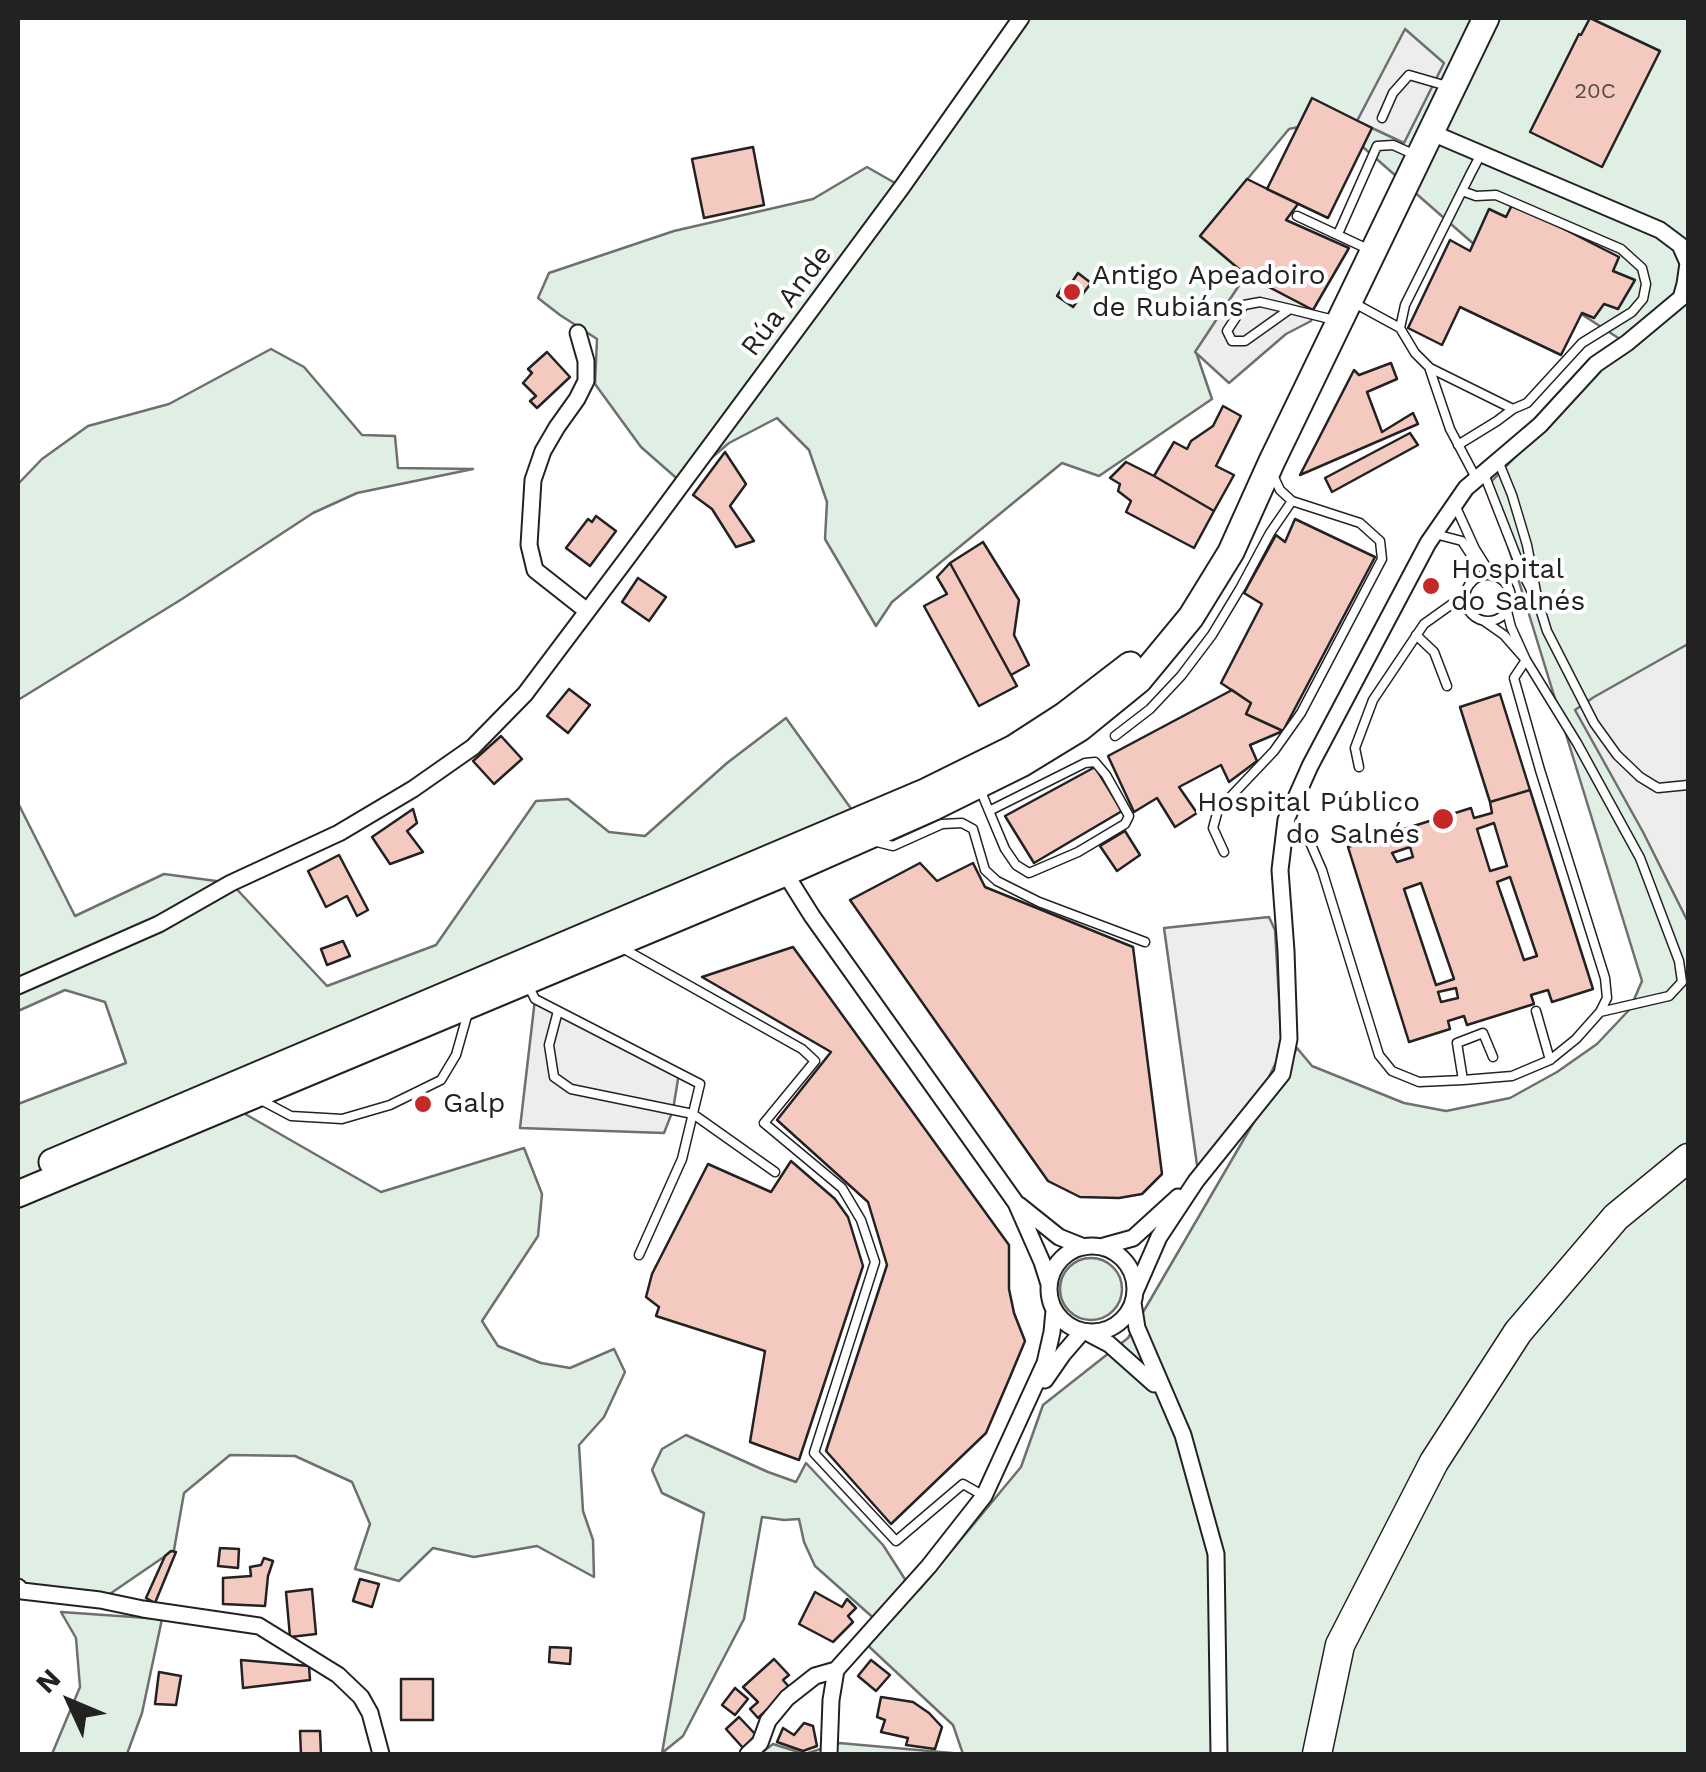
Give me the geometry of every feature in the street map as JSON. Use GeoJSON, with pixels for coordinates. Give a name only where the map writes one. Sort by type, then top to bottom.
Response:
{"type":"FeatureCollection","features":[{"type":"Feature","properties":{"kind":"highway"},"geometry":{"type":"LineString","coordinates":[[1316,1754],[1340,1645],[1434,1462],[1518,1332],[1616,1217],[1688,1158]]}},
{"type":"Feature","properties":{"kind":"main road"},"geometry":{"type":"LineString","coordinates":[[18,1194],[526,981],[619,932],[785,873],[870,836],[1022,764],[1080,728],[1139,680],[1191,617],[1231,552],[1486,18]]}},
{"type":"Feature","properties":{"kind":"main road"},"geometry":{"type":"LineString","coordinates":[[18,1176],[619,932],[927,792],[1014,748],[1066,715],[1127,668],[1179,610],[1222,548],[1272,461]]}},
{"type":"Feature","properties":{"kind":"street","name":"Rúa Ande"},"geometry":{"type":"LineString","coordinates":[[18,986],[160,924],[231,883],[339,833],[473,747],[524,694],[588,610],[902,187],[1021,18]]}},
{"type":"Feature","properties":{"kind":"street"},"geometry":{"type":"LineString","coordinates":[[1021,1417],[1062,1354],[1085,1332],[1102,1332],[1126,1316],[1159,1237],[1196,1180],[1282,1074],[1289,1039],[1280,870],[1286,820],[1310,766],[1436,534],[1466,488],[1540,426],[1596,364],[1680,298],[1687,286],[1685,250],[1660,230],[1430,132]]}},
{"type":"Feature","properties":{"kind":"street"},"geometry":{"type":"LineString","coordinates":[[578,333],[586,361],[586,381],[544,451],[533,480],[529,545],[534,570],[588,610]]}},
{"type":"Feature","properties":{"kind":"street"},"geometry":{"type":"LineString","coordinates":[[1014,748],[931,800],[795,858],[785,873],[1016,1203],[1042,1262],[1054,1311],[1071,1328],[1109,1344],[1164,1394]]}},
{"type":"Feature","properties":{"kind":"street"},"geometry":{"type":"LineString","coordinates":[[1016,1203],[1059,1237],[1084,1247],[1101,1247],[1133,1238],[1196,1180]]}},
{"type":"Feature","properties":{"kind":"street"},"geometry":{"type":"LineString","coordinates":[[1048,1284],[1056,1264],[1084,1247]]}},
{"type":"Feature","properties":{"kind":"street"},"geometry":{"type":"LineString","coordinates":[[1101,1247],[1112,1251],[1130,1268],[1137,1328],[1183,1435],[1216,1554],[1219,1754]]}},
{"type":"Feature","properties":{"kind":"street"},"geometry":{"type":"LineString","coordinates":[[748,1754],[760,1743],[768,1721],[787,1698],[815,1676],[836,1670],[929,1566],[984,1496],[1045,1363],[1054,1311]]}},
{"type":"Feature","properties":{"kind":"street"},"geometry":{"type":"LineString","coordinates":[[18,1587],[260,1626],[338,1675],[360,1696],[370,1713],[381,1754]]}},
{"type":"Feature","properties":{"kind":"street"},"geometry":{"type":"LineString","coordinates":[[829,1754],[836,1670]]}},
{"type":"Feature","properties":{"kind":"lane"},"geometry":{"type":"LineString","coordinates":[[1382,118],[1393,93],[1409,76],[1452,87]]}},
{"type":"Feature","properties":{"kind":"lane"},"geometry":{"type":"LineString","coordinates":[[1338,234],[1376,146],[1393,145],[1418,156]]}},
{"type":"Feature","properties":{"kind":"lane"},"geometry":{"type":"LineString","coordinates":[[1400,328],[1404,306],[1480,154]]}},
{"type":"Feature","properties":{"kind":"lane"},"geometry":{"type":"LineString","coordinates":[[1458,445],[1512,409],[1528,403],[1582,343],[1632,312],[1643,299],[1646,284],[1642,268],[1621,249],[1496,195],[1476,196],[1462,191]]}},
{"type":"Feature","properties":{"kind":"lane"},"geometry":{"type":"LineString","coordinates":[[1297,216],[1373,251]]}},
{"type":"Feature","properties":{"kind":"lane"},"geometry":{"type":"LineString","coordinates":[[1290,309],[1245,342],[1232,341],[1227,332],[1244,305],[1260,302],[1290,309],[1370,310],[1400,328],[1430,368],[1512,409]]}},
{"type":"Feature","properties":{"kind":"lane"},"geometry":{"type":"LineString","coordinates":[[1430,368],[1450,430],[1481,477],[1538,602]]}},
{"type":"Feature","properties":{"kind":"lane"},"geometry":{"type":"LineString","coordinates":[[1224,852],[1213,828],[1218,810],[1274,751],[1301,714],[1382,559],[1380,541],[1360,523],[1292,500],[1280,490],[1272,461]]}},
{"type":"Feature","properties":{"kind":"lane"},"geometry":{"type":"LineString","coordinates":[[1499,463],[1527,546],[1538,602],[1576,692],[1617,755],[1640,777],[1658,788],[1688,785]]}},
{"type":"Feature","properties":{"kind":"lane"},"geometry":{"type":"LineString","coordinates":[[1116,736],[1150,710],[1192,662],[1292,500]]}},
{"type":"Feature","properties":{"kind":"lane"},"geometry":{"type":"LineString","coordinates":[[1455,504],[1492,576],[1509,589],[1507,611],[1526,660],[1640,858],[1679,961],[1682,982],[1669,996],[1600,1012]]}},
{"type":"Feature","properties":{"kind":"lane"},"geometry":{"type":"LineString","coordinates":[[1359,766],[1355,748],[1372,700],[1424,624],[1466,594],[1471,583],[1473,558],[1462,540],[1436,534]]}},
{"type":"Feature","properties":{"kind":"lane"},"geometry":{"type":"LineString","coordinates":[[1471,583],[1492,576]]}},
{"type":"Feature","properties":{"kind":"lane"},"geometry":{"type":"LineString","coordinates":[[1466,594],[1470,613],[1504,635],[1526,660]]}},
{"type":"Feature","properties":{"kind":"lane"},"geometry":{"type":"LineString","coordinates":[[1446,610],[1470,613]]}},
{"type":"Feature","properties":{"kind":"lane"},"geometry":{"type":"LineString","coordinates":[[1484,621],[1498,619],[1507,611]]}},
{"type":"Feature","properties":{"kind":"lane"},"geometry":{"type":"LineString","coordinates":[[1416,635],[1434,652],[1448,686]]}},
{"type":"Feature","properties":{"kind":"lane"},"geometry":{"type":"LineString","coordinates":[[1286,820],[1309,840],[1322,870],[1379,1055],[1392,1071],[1419,1082],[1463,1080],[1512,1076],[1550,1060],[1576,1039],[1607,998],[1605,978],[1514,678],[1526,660]]}},
{"type":"Feature","properties":{"kind":"lane"},"geometry":{"type":"LineString","coordinates":[[978,785],[1004,849],[1016,865],[1029,873],[1078,852],[1125,824],[1129,816],[1095,762],[1085,762],[989,811]]}},
{"type":"Feature","properties":{"kind":"lane"},"geometry":{"type":"LineString","coordinates":[[870,836],[893,846],[942,824],[962,823],[973,829],[985,870],[996,882],[1145,942]]}},
{"type":"Feature","properties":{"kind":"lane"},"geometry":{"type":"LineString","coordinates":[[619,932],[802,1050],[814,1062],[764,1123],[842,1188],[862,1220],[875,1262],[814,1453],[896,1541],[963,1484],[984,1496]]}},
{"type":"Feature","properties":{"kind":"lane"},"geometry":{"type":"LineString","coordinates":[[526,981],[535,998],[700,1084],[682,1159],[639,1255]]}},
{"type":"Feature","properties":{"kind":"lane"},"geometry":{"type":"LineString","coordinates":[[255,1096],[291,1116],[342,1120],[390,1105],[441,1080],[456,1055],[470,1005]]}},
{"type":"Feature","properties":{"kind":"lane"},"geometry":{"type":"LineString","coordinates":[[558,1011],[549,1045],[554,1077],[570,1089],[693,1114],[775,1172]]}},
{"type":"Feature","properties":{"kind":"lane"},"geometry":{"type":"LineString","coordinates":[[1536,1011],[1550,1060]]}},
{"type":"Feature","properties":{"kind":"lane"},"geometry":{"type":"LineString","coordinates":[[1463,1080],[1456,1043],[1483,1032],[1493,1057]]}},
{"type":"Feature","properties":{"kind":"green space"},"geometry":{"type":"Polygon","coordinates":[[[1022,18],[1688,18],[1688,1754],[963,1754],[953,1725],[863,1641],[878,1622],[815,1566],[799,1519],[762,1517],[744,1619],[683,1736],[662,1753],[704,1513],[662,1493],[652,1470],[662,1449],[686,1435],[796,1482],[806,1463],[883,1545],[910,1587],[919,1590],[1021,1467],[1043,1405],[1128,1338],[1297,1048],[1312,1066],[1404,1103],[1446,1111],[1510,1098],[1557,1072],[1597,1044],[1630,1009],[1642,981],[1491,491],[1486,487],[1626,343],[1476,246],[1332,120],[1289,129],[1201,235],[1246,275],[1196,352],[1212,399],[1099,476],[1062,463],[892,602],[876,626],[825,539],[827,502],[809,450],[777,418],[729,443],[682,483],[641,447],[595,384],[597,339],[538,298],[549,273],[674,231],[813,199],[867,167],[902,187],[1022,18]]]}},
{"type":"Feature","properties":{"kind":"green space"},"geometry":{"type":"Polygon","coordinates":[[[271,349],[304,367],[362,435],[395,436],[398,468],[473,469],[357,493],[313,513],[18,700],[18,484],[42,459],[88,426],[169,404],[271,349]]]}},
{"type":"Feature","properties":{"kind":"green space"},"geometry":{"type":"Polygon","coordinates":[[[786,718],[870,835],[233,1107],[381,1192],[524,1148],[542,1194],[538,1236],[482,1321],[498,1346],[541,1363],[570,1368],[614,1349],[625,1372],[604,1417],[579,1445],[583,1511],[593,1540],[594,1577],[537,1546],[474,1557],[433,1548],[399,1581],[355,1569],[370,1524],[352,1482],[295,1456],[230,1455],[184,1493],[174,1550],[101,1600],[18,1587],[18,1104],[126,1063],[105,1002],[65,990],[18,1011],[18,803],[75,916],[164,874],[231,883],[327,986],[436,945],[536,801],[568,799],[609,832],[645,836],[727,763],[786,718]]]}},
{"type":"Feature","properties":{"kind":"green space"},"geometry":{"type":"Polygon","coordinates":[[[1091,1258],[1113,1267],[1122,1289],[1113,1311],[1091,1320],[1069,1311],[1060,1289],[1069,1267],[1091,1258]]]}},
{"type":"Feature","properties":{"kind":"green space"},"geometry":{"type":"Polygon","coordinates":[[[61,1612],[162,1619],[142,1713],[127,1754],[52,1754],[80,1687],[76,1638],[61,1612]]]}},
{"type":"Feature","properties":{"kind":"green space"},"geometry":{"type":"Polygon","coordinates":[[[839,1743],[963,1754],[805,1754],[839,1743]]]}},
{"type":"Feature","properties":{"kind":"green space"},"geometry":{"type":"Polygon","coordinates":[[[773,1744],[805,1754],[760,1754],[773,1744]]]}},
{"type":"Feature","properties":{"kind":"shaded area"},"geometry":{"type":"Polygon","coordinates":[[[1405,29],[1444,63],[1404,143],[1357,121],[1405,29]]]}},
{"type":"Feature","properties":{"kind":"shaded area"},"geometry":{"type":"Polygon","coordinates":[[[1246,275],[1313,310],[1311,321],[1286,334],[1229,383],[1195,352],[1246,275]]]}},
{"type":"Feature","properties":{"kind":"shaded area"},"geometry":{"type":"Polygon","coordinates":[[[1688,644],[1688,922],[1575,710],[1688,644]]]}},
{"type":"Feature","properties":{"kind":"shaded area"},"geometry":{"type":"Polygon","coordinates":[[[1269,917],[1275,930],[1282,1050],[1253,1110],[1201,1174],[1164,928],[1269,917]]]}},
{"type":"Feature","properties":{"kind":"shaded area"},"geometry":{"type":"Polygon","coordinates":[[[535,999],[679,1073],[673,1110],[664,1133],[520,1128],[535,999]]]}},
{"type":"Feature","properties":{"kind":"building"},"geometry":{"type":"Polygon","coordinates":[[[1590,18],[1660,51],[1602,167],[1530,132],[1590,18]]]}},
{"type":"Feature","properties":{"kind":"building"},"geometry":{"type":"Polygon","coordinates":[[[1312,98],[1372,128],[1328,218],[1267,189],[1312,98]]]}},
{"type":"Feature","properties":{"kind":"building"},"geometry":{"type":"Polygon","coordinates":[[[753,147],[764,205],[704,218],[692,159],[753,147]]]}},
{"type":"Feature","properties":{"kind":"building"},"geometry":{"type":"Polygon","coordinates":[[[1247,179],[1298,204],[1286,220],[1349,248],[1313,310],[1246,275],[1200,236],[1247,179]]]}},
{"type":"Feature","properties":{"kind":"building"},"geometry":{"type":"Polygon","coordinates":[[[1513,203],[1619,257],[1613,271],[1635,280],[1618,309],[1604,304],[1594,318],[1582,313],[1561,355],[1460,307],[1442,345],[1408,328],[1450,240],[1470,251],[1489,209],[1506,217],[1513,203]]]}},
{"type":"Feature","properties":{"kind":"building","name":"Antigo Apeadoiro de Rubiáns"},"geometry":{"type":"Polygon","coordinates":[[[1078,273],[1091,283],[1073,307],[1057,296],[1078,273]]]}},
{"type":"Feature","properties":{"kind":"building"},"geometry":{"type":"Polygon","coordinates":[[[547,352],[570,377],[537,408],[530,401],[536,396],[523,383],[532,373],[528,369],[547,352]]]}},
{"type":"Feature","properties":{"kind":"building"},"geometry":{"type":"Polygon","coordinates":[[[1391,363],[1397,379],[1367,392],[1382,432],[1413,413],[1418,424],[1300,475],[1354,370],[1359,375],[1391,363]]]}},
{"type":"Feature","properties":{"kind":"building"},"geometry":{"type":"Polygon","coordinates":[[[1223,406],[1241,416],[1216,466],[1234,475],[1214,511],[1154,476],[1174,442],[1187,449],[1191,441],[1213,426],[1223,406]]]}},
{"type":"Feature","properties":{"kind":"building"},"geometry":{"type":"Polygon","coordinates":[[[1410,433],[1418,445],[1332,492],[1325,478],[1410,433]]]}},
{"type":"Feature","properties":{"kind":"building"},"geometry":{"type":"Polygon","coordinates":[[[725,452],[746,484],[730,506],[754,541],[736,547],[712,509],[693,495],[725,452]]]}},
{"type":"Feature","properties":{"kind":"building"},"geometry":{"type":"Polygon","coordinates":[[[1126,462],[1214,511],[1194,548],[1126,512],[1131,501],[1118,491],[1120,484],[1110,478],[1126,462]]]}},
{"type":"Feature","properties":{"kind":"building"},"geometry":{"type":"Polygon","coordinates":[[[596,516],[616,531],[590,566],[566,548],[588,519],[592,522],[596,516]]]}},
{"type":"Feature","properties":{"kind":"building"},"geometry":{"type":"Polygon","coordinates":[[[1295,519],[1375,557],[1283,731],[1246,714],[1251,703],[1221,683],[1262,604],[1244,593],[1276,535],[1285,542],[1295,519]]]}},
{"type":"Feature","properties":{"kind":"building"},"geometry":{"type":"Polygon","coordinates":[[[983,542],[1019,600],[1014,635],[1029,665],[1011,675],[950,563],[983,542]]]}},
{"type":"Feature","properties":{"kind":"building"},"geometry":{"type":"Polygon","coordinates":[[[950,563],[1017,686],[979,706],[924,606],[947,594],[937,577],[950,563]]]}},
{"type":"Feature","properties":{"kind":"building"},"geometry":{"type":"Polygon","coordinates":[[[638,578],[666,597],[649,621],[622,602],[638,578]]]}},
{"type":"Feature","properties":{"kind":"building"},"geometry":{"type":"Polygon","coordinates":[[[569,689],[590,705],[568,733],[547,716],[569,689]]]}},
{"type":"Feature","properties":{"kind":"building"},"geometry":{"type":"Polygon","coordinates":[[[1232,690],[1251,703],[1246,714],[1283,731],[1250,745],[1257,761],[1229,782],[1221,765],[1179,787],[1197,813],[1175,827],[1157,798],[1134,812],[1108,756],[1232,690]]]}},
{"type":"Feature","properties":{"kind":"building"},"geometry":{"type":"Polygon","coordinates":[[[1500,694],[1530,790],[1490,802],[1460,707],[1500,694]]]}},
{"type":"Feature","properties":{"kind":"building"},"geometry":{"type":"Polygon","coordinates":[[[501,736],[522,759],[494,784],[473,761],[501,736]]]}},
{"type":"Feature","properties":{"kind":"building"},"geometry":{"type":"Polygon","coordinates":[[[1095,767],[1122,811],[1034,863],[1005,816],[1095,767]]]}},
{"type":"Feature","properties":{"kind":"building"},"geometry":{"type":"Polygon","coordinates":[[[1530,790],[1593,989],[1552,1002],[1548,990],[1531,995],[1534,1004],[1467,1025],[1464,1016],[1448,1021],[1450,1029],[1409,1042],[1348,847],[1388,834],[1391,844],[1407,839],[1404,829],[1471,808],[1474,818],[1492,813],[1490,802],[1530,790]],[[1494,823],[1477,829],[1490,871],[1507,866],[1494,823]],[[1410,847],[1392,853],[1397,862],[1413,857],[1410,847]],[[1510,877],[1497,882],[1524,960],[1537,956],[1510,877]],[[1421,883],[1404,889],[1436,985],[1454,979],[1421,883]],[[1456,988],[1438,992],[1441,1002],[1458,998],[1456,988]]]}},
{"type":"Feature","properties":{"kind":"building"},"geometry":{"type":"Polygon","coordinates":[[[413,809],[417,823],[407,831],[423,852],[390,864],[372,837],[413,809]]]}},
{"type":"Feature","properties":{"kind":"building"},"geometry":{"type":"Polygon","coordinates":[[[1125,831],[1140,855],[1117,871],[1100,846],[1125,831]]]}},
{"type":"Feature","properties":{"kind":"building"},"geometry":{"type":"Polygon","coordinates":[[[339,855],[368,910],[357,916],[347,896],[326,907],[308,871],[339,855]]]}},
{"type":"Feature","properties":{"kind":"building"},"geometry":{"type":"Polygon","coordinates":[[[920,863],[937,881],[973,863],[985,887],[1133,947],[1162,1174],[1142,1194],[1080,1197],[1048,1181],[850,900],[920,863]]]}},
{"type":"Feature","properties":{"kind":"building"},"geometry":{"type":"Polygon","coordinates":[[[343,941],[350,956],[327,965],[321,949],[343,941]]]}},
{"type":"Feature","properties":{"kind":"building"},"geometry":{"type":"Polygon","coordinates":[[[793,947],[1009,1245],[1009,1289],[1025,1341],[1010,1377],[986,1433],[891,1524],[826,1451],[887,1265],[868,1202],[777,1120],[831,1052],[702,977],[793,947]]]}},
{"type":"Feature","properties":{"kind":"building"},"geometry":{"type":"Polygon","coordinates":[[[791,1161],[835,1199],[848,1217],[863,1266],[799,1460],[750,1442],[765,1351],[656,1316],[659,1307],[646,1297],[652,1274],[708,1164],[771,1192],[791,1161]]]}},
{"type":"Feature","properties":{"kind":"building"},"geometry":{"type":"Polygon","coordinates":[[[220,1548],[239,1549],[238,1568],[218,1566],[220,1548]]]}},
{"type":"Feature","properties":{"kind":"building"},"geometry":{"type":"Polygon","coordinates":[[[171,1551],[176,1552],[155,1603],[146,1598],[171,1551]]]}},
{"type":"Feature","properties":{"kind":"building"},"geometry":{"type":"Polygon","coordinates":[[[264,1558],[273,1561],[265,1606],[223,1604],[223,1578],[251,1576],[250,1567],[261,1565],[264,1558]]]}},
{"type":"Feature","properties":{"kind":"building"},"geometry":{"type":"Polygon","coordinates":[[[360,1579],[379,1584],[372,1607],[353,1601],[360,1579]]]}},
{"type":"Feature","properties":{"kind":"building"},"geometry":{"type":"Polygon","coordinates":[[[312,1589],[316,1634],[290,1637],[286,1592],[312,1589]]]}},
{"type":"Feature","properties":{"kind":"building"},"geometry":{"type":"Polygon","coordinates":[[[815,1592],[842,1607],[847,1599],[856,1608],[848,1616],[853,1622],[833,1642],[799,1624],[815,1592]]]}},
{"type":"Feature","properties":{"kind":"building"},"geometry":{"type":"Polygon","coordinates":[[[550,1647],[571,1648],[570,1664],[549,1662],[550,1647]]]}},
{"type":"Feature","properties":{"kind":"building"},"geometry":{"type":"Polygon","coordinates":[[[774,1659],[789,1675],[783,1680],[790,1688],[758,1718],[750,1709],[758,1702],[743,1687],[774,1659]]]}},
{"type":"Feature","properties":{"kind":"building"},"geometry":{"type":"Polygon","coordinates":[[[241,1660],[309,1666],[310,1680],[243,1688],[241,1660]]]}},
{"type":"Feature","properties":{"kind":"building"},"geometry":{"type":"Polygon","coordinates":[[[871,1660],[890,1675],[876,1691],[858,1676],[871,1660]]]}},
{"type":"Feature","properties":{"kind":"building"},"geometry":{"type":"Polygon","coordinates":[[[159,1672],[181,1676],[176,1705],[155,1704],[159,1672]]]}},
{"type":"Feature","properties":{"kind":"building"},"geometry":{"type":"Polygon","coordinates":[[[401,1679],[433,1679],[433,1720],[401,1720],[401,1679]]]}},
{"type":"Feature","properties":{"kind":"building"},"geometry":{"type":"Polygon","coordinates":[[[735,1688],[748,1699],[735,1715],[722,1705],[735,1688]]]}},
{"type":"Feature","properties":{"kind":"building"},"geometry":{"type":"Polygon","coordinates":[[[881,1697],[913,1702],[929,1713],[942,1727],[935,1749],[906,1745],[908,1738],[881,1732],[885,1720],[877,1717],[881,1697]]]}},
{"type":"Feature","properties":{"kind":"building"},"geometry":{"type":"Polygon","coordinates":[[[739,1717],[756,1735],[743,1748],[726,1729],[739,1717]]]}},
{"type":"Feature","properties":{"kind":"building"},"geometry":{"type":"Polygon","coordinates":[[[804,1723],[813,1726],[817,1746],[803,1751],[777,1742],[783,1728],[794,1735],[804,1723]]]}},
{"type":"Feature","properties":{"kind":"building"},"geometry":{"type":"Polygon","coordinates":[[[300,1731],[320,1731],[321,1754],[301,1754],[300,1731]]]}},
{"type":"Feature","properties":{"kind":"place","name":"Antigo Apeadoiro de Rubiáns"},"geometry":{"type":"Point","coordinates":[1072,292]}},
{"type":"Feature","properties":{"kind":"place","name":"Hospital do Salnés"},"geometry":{"type":"Point","coordinates":[1431,586]}},
{"type":"Feature","properties":{"kind":"place","name":"Hospital Público do Salnés"},"geometry":{"type":"Point","coordinates":[1443,819]}},
{"type":"Feature","properties":{"kind":"place","name":"Galp"},"geometry":{"type":"Point","coordinates":[423,1104]}}]}
